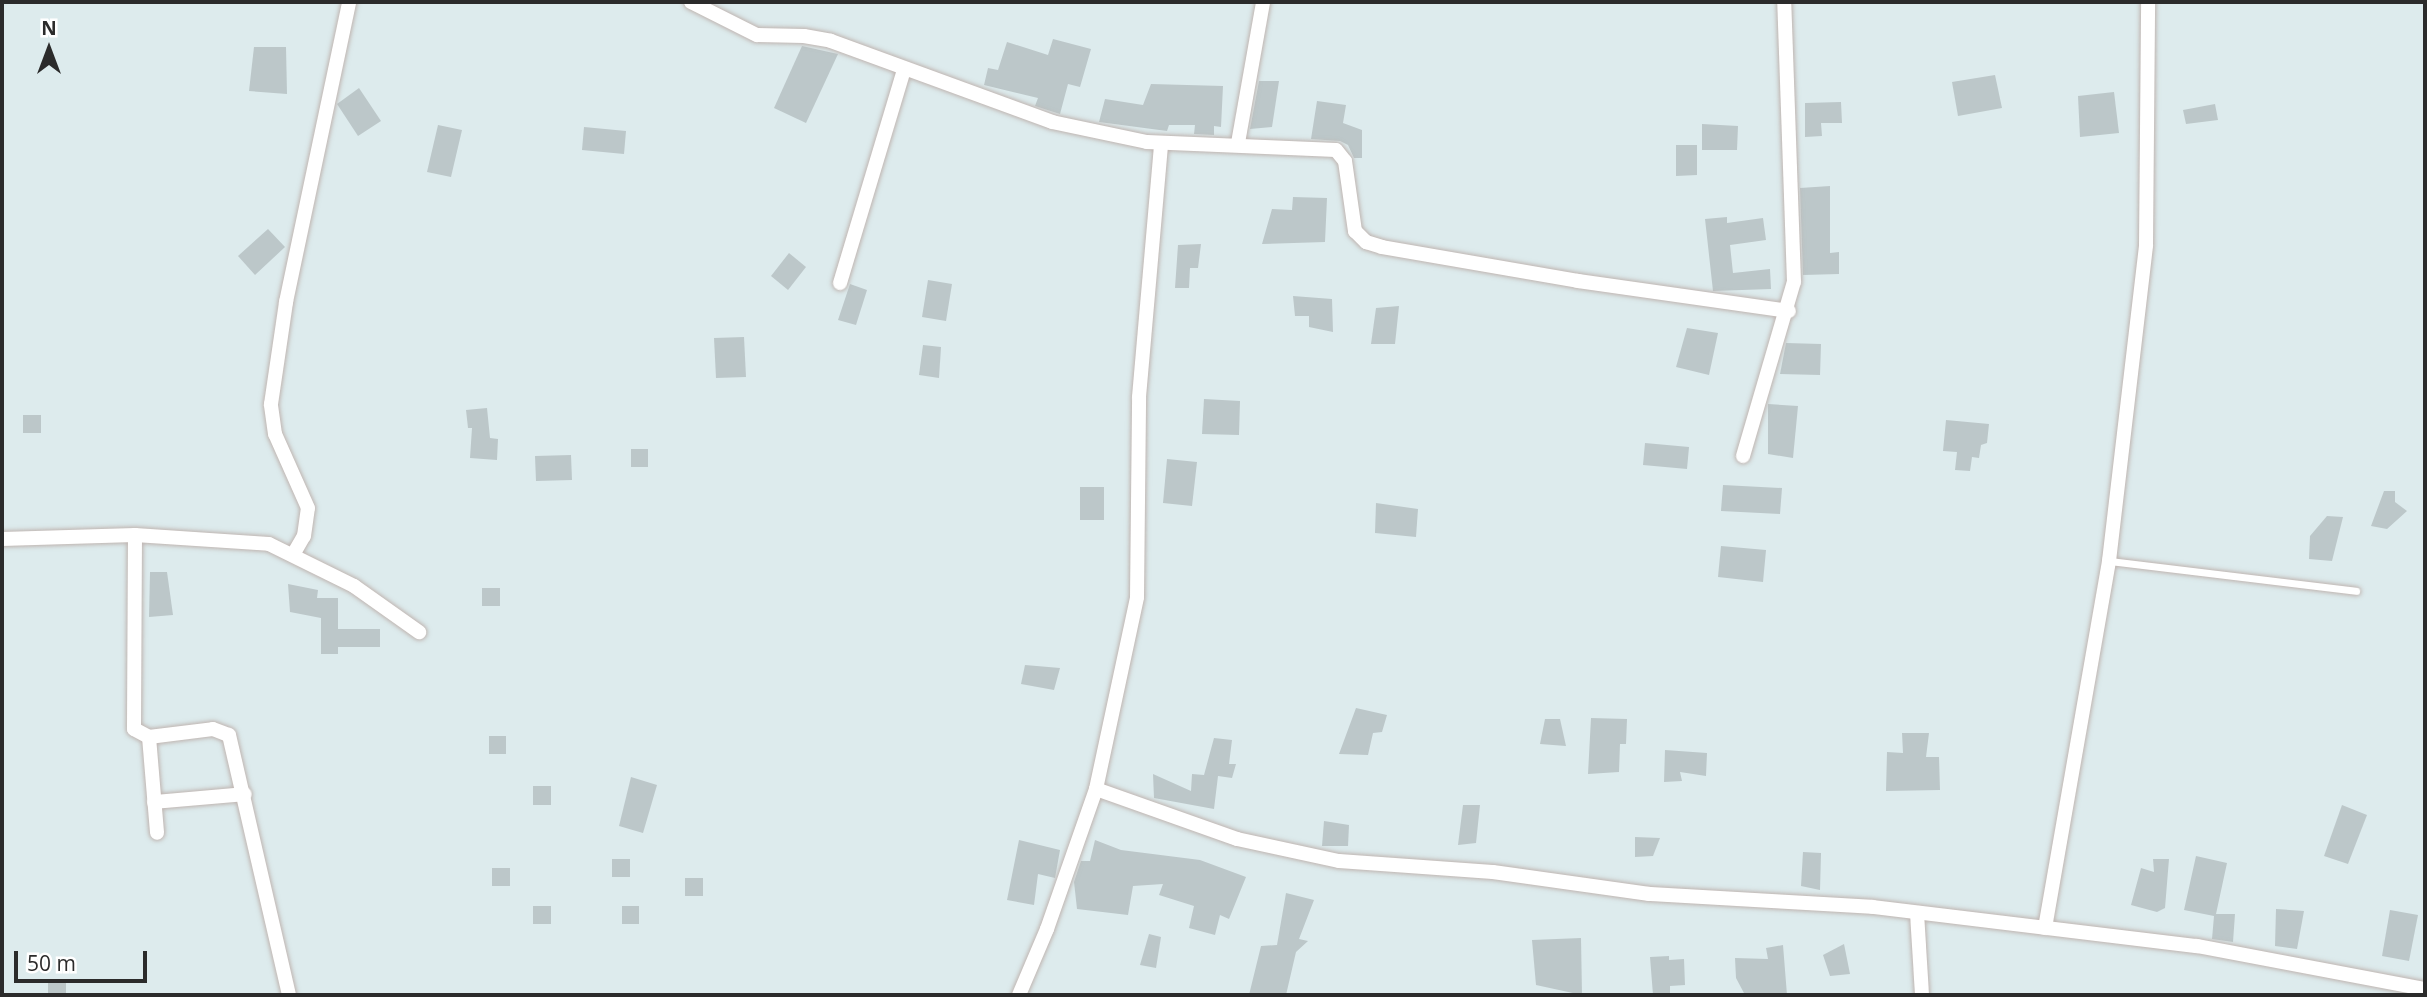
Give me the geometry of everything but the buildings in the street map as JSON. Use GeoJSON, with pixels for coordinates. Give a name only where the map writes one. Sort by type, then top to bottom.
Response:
{"type":"FeatureCollection","features":[{"type":"Feature","properties":{"kind":"street"},"geometry":{"type":"LineString","coordinates":[[294,553],[304,536],[308,508],[275,434],[271,404],[294,263],[349,2]]}},
{"type":"Feature","properties":{"kind":"street"},"geometry":{"type":"LineString","coordinates":[[691,2],[757,35],[814,37],[1052,122],[1161,144],[1238,143],[1342,155],[1355,231],[1366,242],[1578,281],[1789,311]]}},
{"type":"Feature","properties":{"kind":"street"},"geometry":{"type":"LineString","coordinates":[[1238,143],[1264,2]]}},
{"type":"Feature","properties":{"kind":"street"},"geometry":{"type":"LineString","coordinates":[[1743,456],[1789,311],[1794,236],[1784,2]]}},
{"type":"Feature","properties":{"kind":"street"},"geometry":{"type":"LineString","coordinates":[[2045,928],[2109,561],[2146,245],[2148,2]]}},
{"type":"Feature","properties":{"kind":"street"},"geometry":{"type":"LineString","coordinates":[[840,283],[904,69]]}},
{"type":"Feature","properties":{"kind":"street"},"geometry":{"type":"LineString","coordinates":[[1019,995],[1047,929],[1096,789],[1137,597],[1139,397],[1161,144]]}},
{"type":"Feature","properties":{"kind":"street"},"geometry":{"type":"LineString","coordinates":[[135,535],[134,729],[149,737],[226,731],[245,794],[289,995]]}},
{"type":"Feature","properties":{"kind":"street"},"geometry":{"type":"LineString","coordinates":[[2,540],[135,535],[249,540],[269,544],[294,553],[354,586],[419,632]]}},
{"type":"Feature","properties":{"kind":"street"},"geometry":{"type":"LineString","coordinates":[[149,737],[157,833]]}},
{"type":"Feature","properties":{"kind":"street"},"geometry":{"type":"LineString","coordinates":[[1096,789],[1237,839],[1339,861],[1493,872],[1649,894],[1917,913],[2045,928],[2197,946],[2425,989]]}},
{"type":"Feature","properties":{"kind":"street"},"geometry":{"type":"LineString","coordinates":[[154,802],[245,794]]}},
{"type":"Feature","properties":{"kind":"street"},"geometry":{"type":"LineString","coordinates":[[1917,913],[1922,995]]}},
{"type":"Feature","properties":{"kind":"lane"},"geometry":{"type":"LineString","coordinates":[[2109,561],[2356,591]]}}]}
